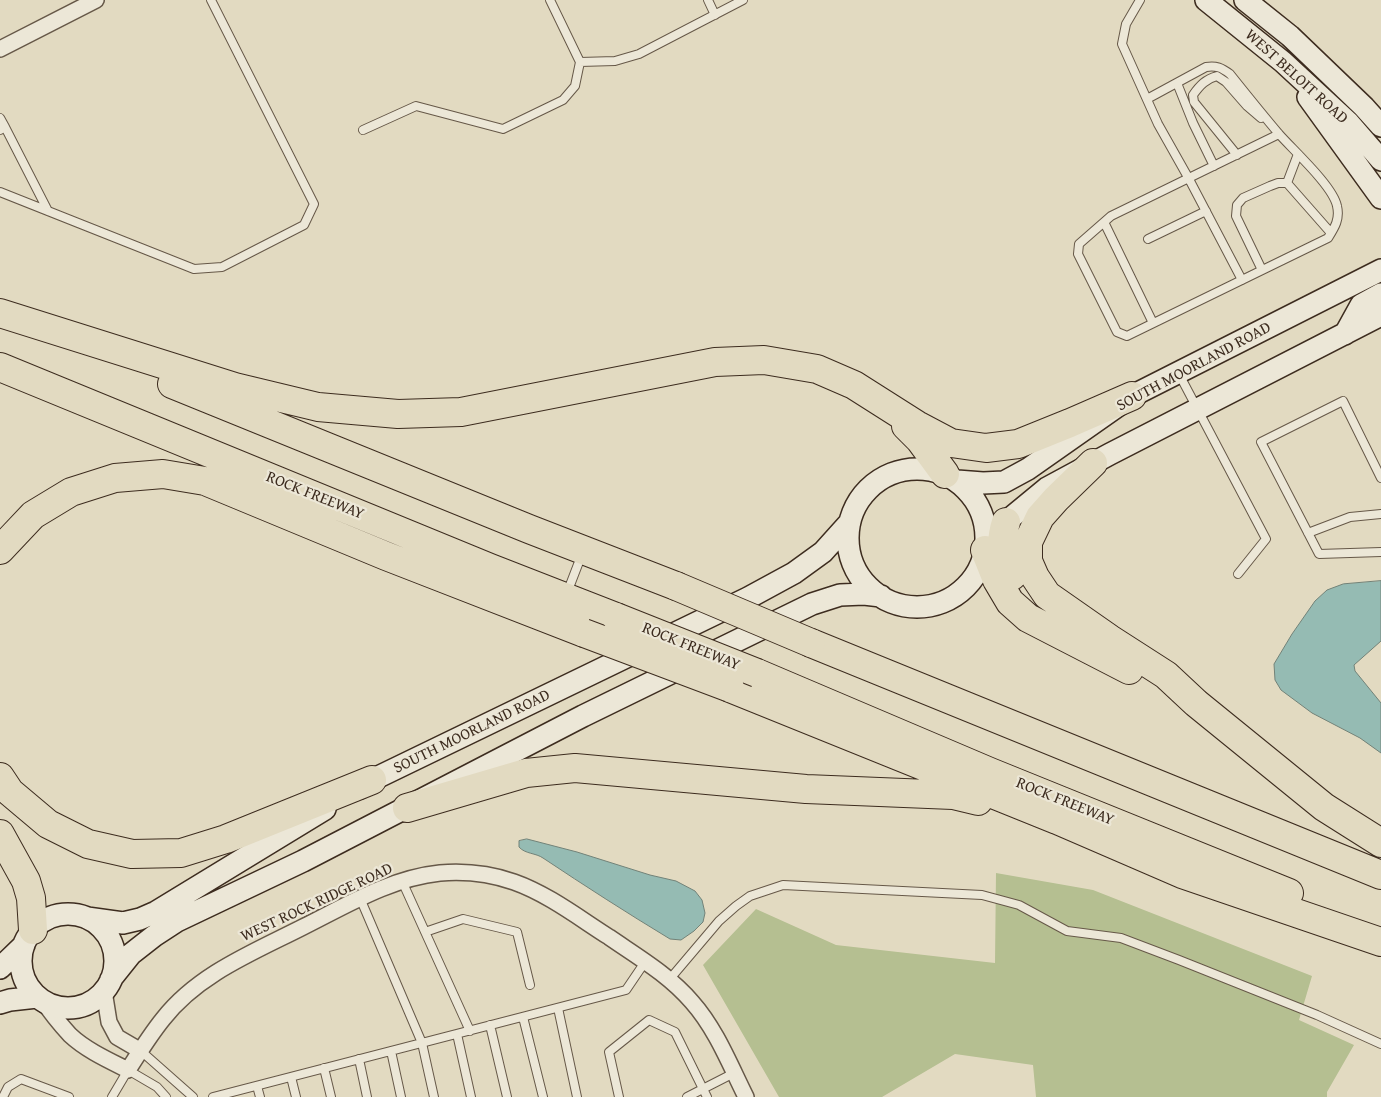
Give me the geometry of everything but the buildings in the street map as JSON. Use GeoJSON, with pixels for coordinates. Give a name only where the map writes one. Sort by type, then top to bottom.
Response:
{"type":"FeatureCollection","features":[{"type":"Feature","properties":{"kind":"highway"},"geometry":{"type":"LineString","coordinates":[[0,314],[235,387],[318,407],[398,414],[461,412],[716,362],[764,360],[817,369],[854,385],[917,425],[951,443],[986,448],[1018,444],[1132,396]]}},
{"type":"Feature","properties":{"kind":"highway"},"geometry":{"type":"LineString","coordinates":[[0,314],[676,586],[811,643],[1381,875]]}},
{"type":"Feature","properties":{"kind":"highway","name":"ROCK FREEWAY"},"geometry":{"type":"LineString","coordinates":[[0,367],[490,568],[757,673],[990,772],[1381,930]]}},
{"type":"Feature","properties":{"kind":"highway"},"geometry":{"type":"LineString","coordinates":[[884,404],[920,440],[951,478]]}},
{"type":"Feature","properties":{"kind":"highway"},"geometry":{"type":"LineString","coordinates":[[1093,463],[1040,517],[1028,542],[1028,561],[1047,595],[1166,675],[1196,703],[1324,807],[1381,843]]}},
{"type":"Feature","properties":{"kind":"highway"},"geometry":{"type":"LineString","coordinates":[[0,550],[33,516],[71,492],[115,478],[163,474],[205,481],[386,556],[730,688],[1058,820],[1182,874],[1381,942]]}},
{"type":"Feature","properties":{"kind":"highway"},"geometry":{"type":"LineString","coordinates":[[1006,522],[1001,546],[1007,566],[1027,597],[1043,611],[1091,640],[1141,675]]}},
{"type":"Feature","properties":{"kind":"highway"},"geometry":{"type":"LineString","coordinates":[[986,546],[997,580],[1010,602],[1028,618],[1196,703]]}},
{"type":"Feature","properties":{"kind":"highway"},"geometry":{"type":"LineString","coordinates":[[407,808],[526,773],[575,768],[806,789],[953,795],[1058,820]]}},
{"type":"Feature","properties":{"kind":"highway"},"geometry":{"type":"LineString","coordinates":[[0,777],[10,792],[48,824],[88,844],[132,854],[181,853],[226,839],[372,780]]}},
{"type":"Feature","properties":{"kind":"highway"},"geometry":{"type":"LineString","coordinates":[[0,834],[26,881],[31,898],[28,937]]}},
{"type":"Feature","properties":{"kind":"main road","name":"WEST BELOIT ROAD"},"geometry":{"type":"LineString","coordinates":[[1206,0],[1284,62],[1349,123],[1381,160]]}},
{"type":"Feature","properties":{"kind":"main road","name":"WEST BELOIT ROAD"},"geometry":{"type":"LineString","coordinates":[[1245,0],[1290,36],[1364,107],[1381,126]]}},
{"type":"Feature","properties":{"kind":"main road"},"geometry":{"type":"LineString","coordinates":[[1284,62],[1381,198]]}},
{"type":"Feature","properties":{"kind":"main road"},"geometry":{"type":"LineString","coordinates":[[1376,273],[1381,255]]}},
{"type":"Feature","properties":{"kind":"main road","name":"SOUTH MOORLAND ROAD"},"geometry":{"type":"LineString","coordinates":[[951,478],[983,483],[1004,482],[1028,469],[1132,396],[1376,273]]}},
{"type":"Feature","properties":{"kind":"main road"},"geometry":{"type":"LineString","coordinates":[[1345,334],[1361,305],[1381,294]]}},
{"type":"Feature","properties":{"kind":"main road"},"geometry":{"type":"LineString","coordinates":[[28,937],[22,956],[22,967],[24,978],[30,988],[40,999],[55,1006],[68,1008],[82,1006],[94,1000],[108,985],[131,954],[177,921],[303,861],[584,716],[812,604],[840,595],[864,594],[880,596],[901,605],[924,606],[945,601],[964,588],[978,571],[986,546],[1006,522],[1047,488],[1381,315]]}},
{"type":"Feature","properties":{"kind":"main road"},"geometry":{"type":"LineString","coordinates":[[880,596],[864,582],[853,564],[848,543],[850,522],[857,503],[870,487],[886,476],[906,469],[925,469],[951,478],[973,497],[983,518],[986,546]]}},
{"type":"Feature","properties":{"kind":"main road","name":"SOUTH MOORLAND ROAD"},"geometry":{"type":"LineString","coordinates":[[87,918],[123,923],[140,919],[156,912],[372,780],[730,607],[794,573],[823,552],[850,522]]}},
{"type":"Feature","properties":{"kind":"main road"},"geometry":{"type":"LineString","coordinates":[[0,968],[44,921],[58,915],[73,914],[87,918],[99,926],[108,937],[114,951],[115,965],[108,985]]}},
{"type":"Feature","properties":{"kind":"main road"},"geometry":{"type":"LineString","coordinates":[[0,1003],[10,1000],[40,999]]}},
{"type":"Feature","properties":{"kind":"street"},"geometry":{"type":"LineString","coordinates":[[0,49],[96,0]]}},
{"type":"Feature","properties":{"kind":"street","name":"WEST ROCK RIDGE ROAD"},"geometry":{"type":"LineString","coordinates":[[128,1070],[164,1018],[202,982],[230,964],[360,898],[402,881],[443,873],[468,873],[514,882],[551,900],[669,980],[693,1002],[708,1023],[746,1097]]}},
{"type":"Feature","properties":{"kind":"street"},"geometry":{"type":"LineString","coordinates":[[108,985],[110,1022],[117,1037],[141,1051]]}},
{"type":"Feature","properties":{"kind":"street"},"geometry":{"type":"LineString","coordinates":[[40,999],[72,1036],[97,1054],[128,1070]]}},
{"type":"Feature","properties":{"kind":"lane"},"geometry":{"type":"LineString","coordinates":[[0,192],[194,269],[222,267],[304,225],[314,204],[211,0]]}},
{"type":"Feature","properties":{"kind":"lane"},"geometry":{"type":"LineString","coordinates":[[363,130],[416,106],[503,129],[564,100],[575,86],[580,62],[550,0]]}},
{"type":"Feature","properties":{"kind":"lane"},"geometry":{"type":"LineString","coordinates":[[708,0],[715,15]]}},
{"type":"Feature","properties":{"kind":"lane"},"geometry":{"type":"LineString","coordinates":[[580,62],[615,61],[639,54],[743,0]]}},
{"type":"Feature","properties":{"kind":"lane"},"geometry":{"type":"LineString","coordinates":[[1140,0],[1126,24],[1122,44],[1158,124],[1242,280]]}},
{"type":"Feature","properties":{"kind":"lane"},"geometry":{"type":"LineString","coordinates":[[1147,99],[1206,67],[1214,65],[1223,68],[1323,181],[1337,205],[1337,223],[1328,238],[1127,336],[1117,332],[1078,254],[1079,244],[1111,216],[1237,155],[1278,132]]}},
{"type":"Feature","properties":{"kind":"lane"},"geometry":{"type":"LineString","coordinates":[[1237,155],[1194,102],[1193,94],[1200,85],[1210,78],[1217,76],[1226,82],[1248,106],[1278,132]]}},
{"type":"Feature","properties":{"kind":"lane"},"geometry":{"type":"LineString","coordinates":[[1177,83],[1193,123],[1214,166]]}},
{"type":"Feature","properties":{"kind":"lane"},"geometry":{"type":"LineString","coordinates":[[0,118],[2,129],[48,211]]}},
{"type":"Feature","properties":{"kind":"lane"},"geometry":{"type":"LineString","coordinates":[[1287,182],[1298,154]]}},
{"type":"Feature","properties":{"kind":"lane"},"geometry":{"type":"LineString","coordinates":[[1287,182],[1331,233]]}},
{"type":"Feature","properties":{"kind":"lane"},"geometry":{"type":"LineString","coordinates":[[1262,270],[1236,216],[1237,205],[1244,198],[1270,186],[1287,182]]}},
{"type":"Feature","properties":{"kind":"lane"},"geometry":{"type":"LineString","coordinates":[[1148,238],[1206,211]]}},
{"type":"Feature","properties":{"kind":"lane"},"geometry":{"type":"LineString","coordinates":[[1104,222],[1154,323]]}},
{"type":"Feature","properties":{"kind":"lane"},"geometry":{"type":"LineString","coordinates":[[1178,372],[1266,539],[1238,574]]}},
{"type":"Feature","properties":{"kind":"lane"},"geometry":{"type":"LineString","coordinates":[[1381,478],[1344,401],[1261,442],[1319,554],[1381,552]]}},
{"type":"Feature","properties":{"kind":"lane"},"geometry":{"type":"LineString","coordinates":[[1308,533],[1350,517],[1381,514]]}},
{"type":"Feature","properties":{"kind":"lane"},"geometry":{"type":"LineString","coordinates":[[565,597],[583,550]]}},
{"type":"Feature","properties":{"kind":"lane"},"geometry":{"type":"LineString","coordinates":[[402,881],[470,1030]]}},
{"type":"Feature","properties":{"kind":"lane"},"geometry":{"type":"LineString","coordinates":[[669,980],[719,921],[730,911],[750,896],[783,885],[982,895],[1019,905],[1067,931],[1121,938],[1317,1014],[1381,1044]]}},
{"type":"Feature","properties":{"kind":"lane"},"geometry":{"type":"LineString","coordinates":[[360,898],[422,1043],[434,1097]]}},
{"type":"Feature","properties":{"kind":"lane"},"geometry":{"type":"LineString","coordinates":[[425,932],[463,919],[517,932],[530,984]]}},
{"type":"Feature","properties":{"kind":"lane"},"geometry":{"type":"LineString","coordinates":[[213,1097],[223,1096],[626,990],[645,962]]}},
{"type":"Feature","properties":{"kind":"lane"},"geometry":{"type":"LineString","coordinates":[[558,1008],[577,1097]]}},
{"type":"Feature","properties":{"kind":"lane"},"geometry":{"type":"LineString","coordinates":[[523,1017],[543,1097]]}},
{"type":"Feature","properties":{"kind":"lane"},"geometry":{"type":"LineString","coordinates":[[619,1097],[609,1052],[648,1020],[674,1032],[706,1097]]}},
{"type":"Feature","properties":{"kind":"lane"},"geometry":{"type":"LineString","coordinates":[[490,1025],[507,1097]]}},
{"type":"Feature","properties":{"kind":"lane"},"geometry":{"type":"LineString","coordinates":[[457,1034],[471,1097]]}},
{"type":"Feature","properties":{"kind":"lane"},"geometry":{"type":"LineString","coordinates":[[141,1051],[193,1097]]}},
{"type":"Feature","properties":{"kind":"lane"},"geometry":{"type":"LineString","coordinates":[[391,1051],[401,1097]]}},
{"type":"Feature","properties":{"kind":"lane"},"geometry":{"type":"LineString","coordinates":[[359,1059],[367,1097]]}},
{"type":"Feature","properties":{"kind":"lane"},"geometry":{"type":"LineString","coordinates":[[324,1068],[331,1097]]}},
{"type":"Feature","properties":{"kind":"lane"},"geometry":{"type":"LineString","coordinates":[[112,1097],[128,1070],[157,1087],[166,1097]]}},
{"type":"Feature","properties":{"kind":"lane"},"geometry":{"type":"LineString","coordinates":[[687,1097],[734,1072]]}},
{"type":"Feature","properties":{"kind":"lane"},"geometry":{"type":"LineString","coordinates":[[291,1077],[296,1097]]}},
{"type":"Feature","properties":{"kind":"lane"},"geometry":{"type":"LineString","coordinates":[[3,1097],[8,1087],[22,1079],[69,1097]]}},
{"type":"Feature","properties":{"kind":"lane"},"geometry":{"type":"LineString","coordinates":[[257,1086],[260,1097]]}},
{"type":"Feature","properties":{"kind":"green space"},"geometry":{"type":"Polygon","coordinates":[[[996,873],[1093,890],[1312,976],[1299,1020],[1354,1045],[1327,1092],[1327,1097],[1036,1097],[1033,1065],[955,1054],[882,1097],[779,1097],[703,965],[756,909],[836,945],[995,963],[996,873]]]}},
{"type":"Feature","properties":{"kind":"water"},"geometry":{"type":"Polygon","coordinates":[[[1381,581],[1381,641],[1354,665],[1355,671],[1381,703],[1381,753],[1360,738],[1312,713],[1281,690],[1275,680],[1274,664],[1315,601],[1327,590],[1343,584],[1381,581]]]}},
{"type":"Feature","properties":{"kind":"water"},"geometry":{"type":"Polygon","coordinates":[[[527,839],[676,881],[695,891],[702,900],[705,913],[703,922],[681,940],[670,939],[543,858],[521,849],[519,841],[527,839]]]}}]}
